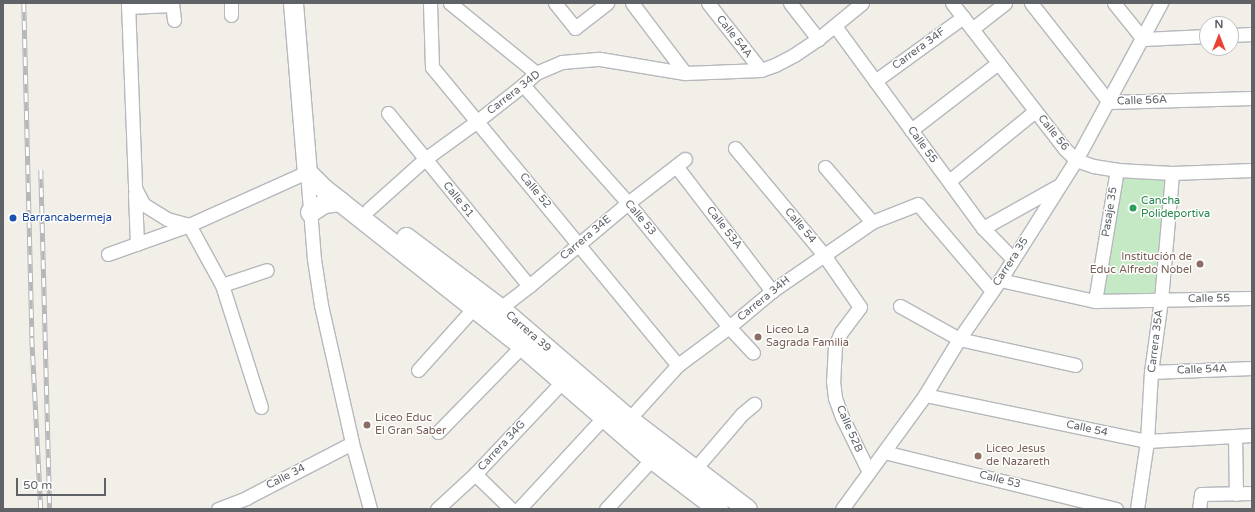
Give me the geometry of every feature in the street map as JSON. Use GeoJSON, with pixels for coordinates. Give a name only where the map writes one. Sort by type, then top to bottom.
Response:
{"type":"FeatureCollection","features":[{"type":"Feature","properties":{"kind":"main road"},"geometry":{"type":"LineString","coordinates":[[293,3],[306,165]]}},
{"type":"Feature","properties":{"kind":"main road","name":"Carrera 39"},"geometry":{"type":"LineString","coordinates":[[306,165],[340,201],[486,307],[522,346],[603,418],[652,459],[713,503],[747,509]]}},
{"type":"Feature","properties":{"kind":"main road","name":"Carrera 39"},"geometry":{"type":"LineString","coordinates":[[306,165],[327,177],[369,209],[486,307],[694,470],[713,503]]}},
{"type":"Feature","properties":{"kind":"main road"},"geometry":{"type":"LineString","coordinates":[[310,212],[324,203],[340,201]]}},
{"type":"Feature","properties":{"kind":"street","name":"Calle 52"},"geometry":{"type":"LineString","coordinates":[[430,3],[432,67],[678,365]]}},
{"type":"Feature","properties":{"kind":"street"},"geometry":{"type":"LineString","coordinates":[[450,3],[536,73]]}},
{"type":"Feature","properties":{"kind":"street"},"geometry":{"type":"LineString","coordinates":[[555,3],[575,28],[607,3]]}},
{"type":"Feature","properties":{"kind":"street"},"geometry":{"type":"LineString","coordinates":[[632,3],[685,73]]}},
{"type":"Feature","properties":{"kind":"street","name":"Calle 54A"},"geometry":{"type":"LineString","coordinates":[[708,3],[761,70]]}},
{"type":"Feature","properties":{"kind":"street"},"geometry":{"type":"LineString","coordinates":[[790,3],[818,39]]}},
{"type":"Feature","properties":{"kind":"street"},"geometry":{"type":"LineString","coordinates":[[761,70],[781,62],[818,39],[862,3]]}},
{"type":"Feature","properties":{"kind":"street","name":"Calle 56"},"geometry":{"type":"LineString","coordinates":[[952,3],[1065,149],[1076,160],[1093,166],[1116,170],[1172,173],[1252,170]]}},
{"type":"Feature","properties":{"kind":"street"},"geometry":{"type":"LineString","coordinates":[[972,29],[1005,3]]}},
{"type":"Feature","properties":{"kind":"street","name":"Calle 56A"},"geometry":{"type":"LineString","coordinates":[[1031,3],[1109,102],[1252,98]]}},
{"type":"Feature","properties":{"kind":"street"},"geometry":{"type":"LineString","coordinates":[[1114,3],[1142,39],[1199,36]]}},
{"type":"Feature","properties":{"kind":"street","name":"Carrera 35"},"geometry":{"type":"LineString","coordinates":[[842,509],[925,395],[959,339],[1000,280],[1076,160],[1109,102],[1161,3]]}},
{"type":"Feature","properties":{"kind":"street"},"geometry":{"type":"LineString","coordinates":[[137,244],[128,5],[172,4],[174,20]]}},
{"type":"Feature","properties":{"kind":"street","name":"Carrera 34F"},"geometry":{"type":"LineString","coordinates":[[875,81],[963,17]]}},
{"type":"Feature","properties":{"kind":"street","name":"Calle 55"},"geometry":{"type":"LineString","coordinates":[[835,26],[983,228],[1013,259]]}},
{"type":"Feature","properties":{"kind":"street"},"geometry":{"type":"LineString","coordinates":[[1239,35],[1252,34]]}},
{"type":"Feature","properties":{"kind":"street","name":"Carrera 34D"},"geometry":{"type":"LineString","coordinates":[[369,209],[425,159],[523,86],[536,73],[562,62],[600,59],[685,73],[761,70]]}},
{"type":"Feature","properties":{"kind":"street"},"geometry":{"type":"LineString","coordinates":[[912,130],[998,63]]}},
{"type":"Feature","properties":{"kind":"street","name":"Calle 53"},"geometry":{"type":"LineString","coordinates":[[523,86],[628,203],[729,328],[753,353]]}},
{"type":"Feature","properties":{"kind":"street"},"geometry":{"type":"LineString","coordinates":[[949,181],[1035,111]]}},
{"type":"Feature","properties":{"kind":"street","name":"Calle 51"},"geometry":{"type":"LineString","coordinates":[[388,113],[529,286]]}},
{"type":"Feature","properties":{"kind":"street","name":"Calle 54"},"geometry":{"type":"LineString","coordinates":[[735,148],[824,255],[860,307]]}},
{"type":"Feature","properties":{"kind":"street","name":"Carrera 34E"},"geometry":{"type":"LineString","coordinates":[[418,370],[486,307],[529,286],[628,203],[680,162]]}},
{"type":"Feature","properties":{"kind":"street","name":"Calle 53A"},"geometry":{"type":"LineString","coordinates":[[680,162],[772,291]]}},
{"type":"Feature","properties":{"kind":"street"},"geometry":{"type":"LineString","coordinates":[[108,254],[190,225],[306,165],[321,305],[352,443],[370,509]]}},
{"type":"Feature","properties":{"kind":"street"},"geometry":{"type":"LineString","coordinates":[[825,167],[872,222]]}},
{"type":"Feature","properties":{"kind":"street","name":"Pasaje 35"},"geometry":{"type":"LineString","coordinates":[[1095,302],[1116,170]]}},
{"type":"Feature","properties":{"kind":"street","name":"Carrera 35A"},"geometry":{"type":"LineString","coordinates":[[1137,509],[1147,441],[1151,372],[1161,300],[1172,173]]}},
{"type":"Feature","properties":{"kind":"street"},"geometry":{"type":"LineString","coordinates":[[983,228],[1060,185]]}},
{"type":"Feature","properties":{"kind":"street"},"geometry":{"type":"LineString","coordinates":[[134,188],[143,204],[167,219],[190,225],[222,285],[261,407]]}},
{"type":"Feature","properties":{"kind":"street","name":"Carrera 34H"},"geometry":{"type":"LineString","coordinates":[[629,419],[678,365],[729,328],[772,291],[872,222],[918,204],[992,291]]}},
{"type":"Feature","properties":{"kind":"street"},"geometry":{"type":"LineString","coordinates":[[222,285],[267,270]]}},
{"type":"Feature","properties":{"kind":"street","name":"Calle 55"},"geometry":{"type":"LineString","coordinates":[[1000,280],[1095,302],[1252,298]]}},
{"type":"Feature","properties":{"kind":"street"},"geometry":{"type":"LineString","coordinates":[[900,306],[959,339],[1076,365]]}},
{"type":"Feature","properties":{"kind":"street","name":"Calle 52B"},"geometry":{"type":"LineString","coordinates":[[860,307],[841,332],[835,346],[833,381],[835,398],[842,417],[869,472]]}},
{"type":"Feature","properties":{"kind":"street"},"geometry":{"type":"LineString","coordinates":[[438,432],[522,346]]}},
{"type":"Feature","properties":{"kind":"street","name":"Calle 54A"},"geometry":{"type":"LineString","coordinates":[[1151,372],[1252,368]]}},
{"type":"Feature","properties":{"kind":"street","name":"Carrera 34G"},"geometry":{"type":"LineString","coordinates":[[437,509],[475,474],[563,381]]}},
{"type":"Feature","properties":{"kind":"street","name":"Calle 54"},"geometry":{"type":"LineString","coordinates":[[925,395],[1147,441],[1252,435]]}},
{"type":"Feature","properties":{"kind":"street"},"geometry":{"type":"LineString","coordinates":[[694,470],[742,414],[754,404]]}},
{"type":"Feature","properties":{"kind":"street"},"geometry":{"type":"LineString","coordinates":[[519,509],[603,418]]}},
{"type":"Feature","properties":{"kind":"street"},"geometry":{"type":"LineString","coordinates":[[1235,436],[1236,494]]}},
{"type":"Feature","properties":{"kind":"street","name":"Calle 34"},"geometry":{"type":"LineString","coordinates":[[218,509],[247,503],[352,443]]}},
{"type":"Feature","properties":{"kind":"street","name":"Calle 53"},"geometry":{"type":"LineString","coordinates":[[884,452],[1116,509]]}},
{"type":"Feature","properties":{"kind":"street"},"geometry":{"type":"LineString","coordinates":[[606,509],[652,459]]}},
{"type":"Feature","properties":{"kind":"street"},"geometry":{"type":"LineString","coordinates":[[475,474],[511,509]]}},
{"type":"Feature","properties":{"kind":"street"},"geometry":{"type":"LineString","coordinates":[[1199,509],[1201,494],[1252,493]]}},
{"type":"Feature","properties":{"kind":"green space"},"geometry":{"type":"Polygon","coordinates":[[[1117,170],[1172,173],[1161,300],[1095,301],[1117,170]]]}},
{"type":"Feature","properties":{"kind":"railway"},"geometry":{"type":"LineString","coordinates":[[24,3],[32,338],[41,509]]}},
{"type":"Feature","properties":{"kind":"railway"},"geometry":{"type":"LineString","coordinates":[[41,170],[50,509]]}},
{"type":"Feature","properties":{"kind":"place","name":"Cancha Polideportiva"},"geometry":{"type":"Point","coordinates":[1133,208]}},
{"type":"Feature","properties":{"kind":"place","name":"Barrancabermeja"},"geometry":{"type":"Point","coordinates":[13,218]}},
{"type":"Feature","properties":{"kind":"place","name":"Institución de Educ Alfredo Nobel"},"geometry":{"type":"Point","coordinates":[1200,264]}},
{"type":"Feature","properties":{"kind":"place","name":"Liceo La Sagrada Familia"},"geometry":{"type":"Point","coordinates":[758,337]}},
{"type":"Feature","properties":{"kind":"place","name":"Liceo Educ El Gran Saber"},"geometry":{"type":"Point","coordinates":[367,425]}},
{"type":"Feature","properties":{"kind":"place","name":"Liceo Jesus de Nazareth"},"geometry":{"type":"Point","coordinates":[978,456]}}]}
